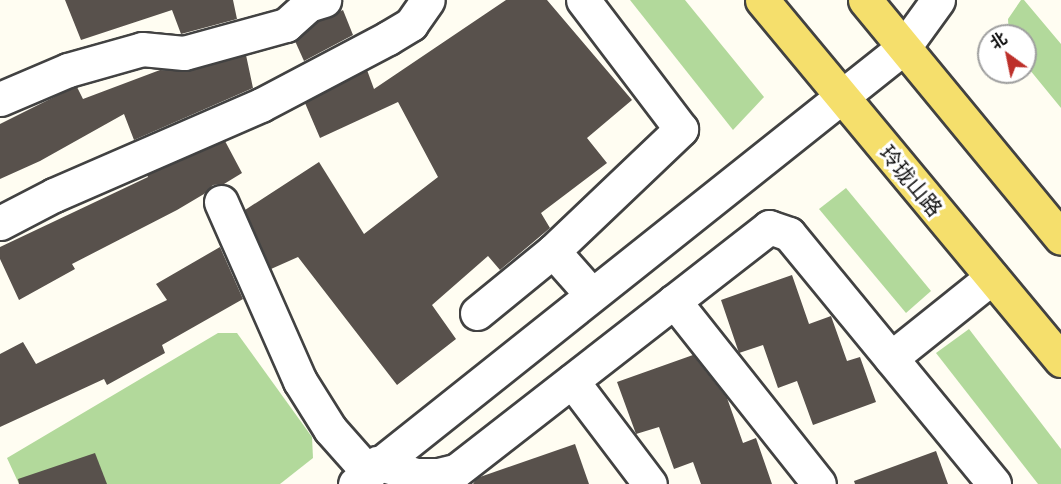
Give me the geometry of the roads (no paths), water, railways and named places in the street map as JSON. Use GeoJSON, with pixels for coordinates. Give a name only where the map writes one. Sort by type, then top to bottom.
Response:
{"type":"FeatureCollection","features":[{"type":"Feature","properties":{"kind":"main road","name":"玲珑山路"},"geometry":{"type":"LineString","coordinates":[[762,0],[1061,360]]}},
{"type":"Feature","properties":{"kind":"main road"},"geometry":{"type":"LineString","coordinates":[[865,0],[1061,238]]}},
{"type":"Feature","properties":{"kind":"street"},"geometry":{"type":"LineString","coordinates":[[477,313],[554,251],[681,129],[583,0]]}},
{"type":"Feature","properties":{"kind":"street"},"geometry":{"type":"LineString","coordinates":[[367,473],[904,47],[939,0]]}},
{"type":"Feature","properties":{"kind":"street"},"geometry":{"type":"LineString","coordinates":[[0,223],[54,195],[261,105],[388,39],[411,24],[423,1]]}},
{"type":"Feature","properties":{"kind":"street"},"geometry":{"type":"LineString","coordinates":[[0,99],[68,70],[141,49],[184,53],[286,25],[312,2]]}},
{"type":"Feature","properties":{"kind":"street"},"geometry":{"type":"LineString","coordinates":[[221,202],[300,381],[330,429],[367,473],[438,475],[456,471],[769,227],[789,234],[994,484]]}},
{"type":"Feature","properties":{"kind":"street"},"geometry":{"type":"LineString","coordinates":[[554,251],[591,294]]}},
{"type":"Feature","properties":{"kind":"street"},"geometry":{"type":"LineString","coordinates":[[891,358],[992,277]]}},
{"type":"Feature","properties":{"kind":"street"},"geometry":{"type":"LineString","coordinates":[[674,301],[819,484]]}},
{"type":"Feature","properties":{"kind":"street"},"geometry":{"type":"LineString","coordinates":[[572,381],[650,484]]}}]}
